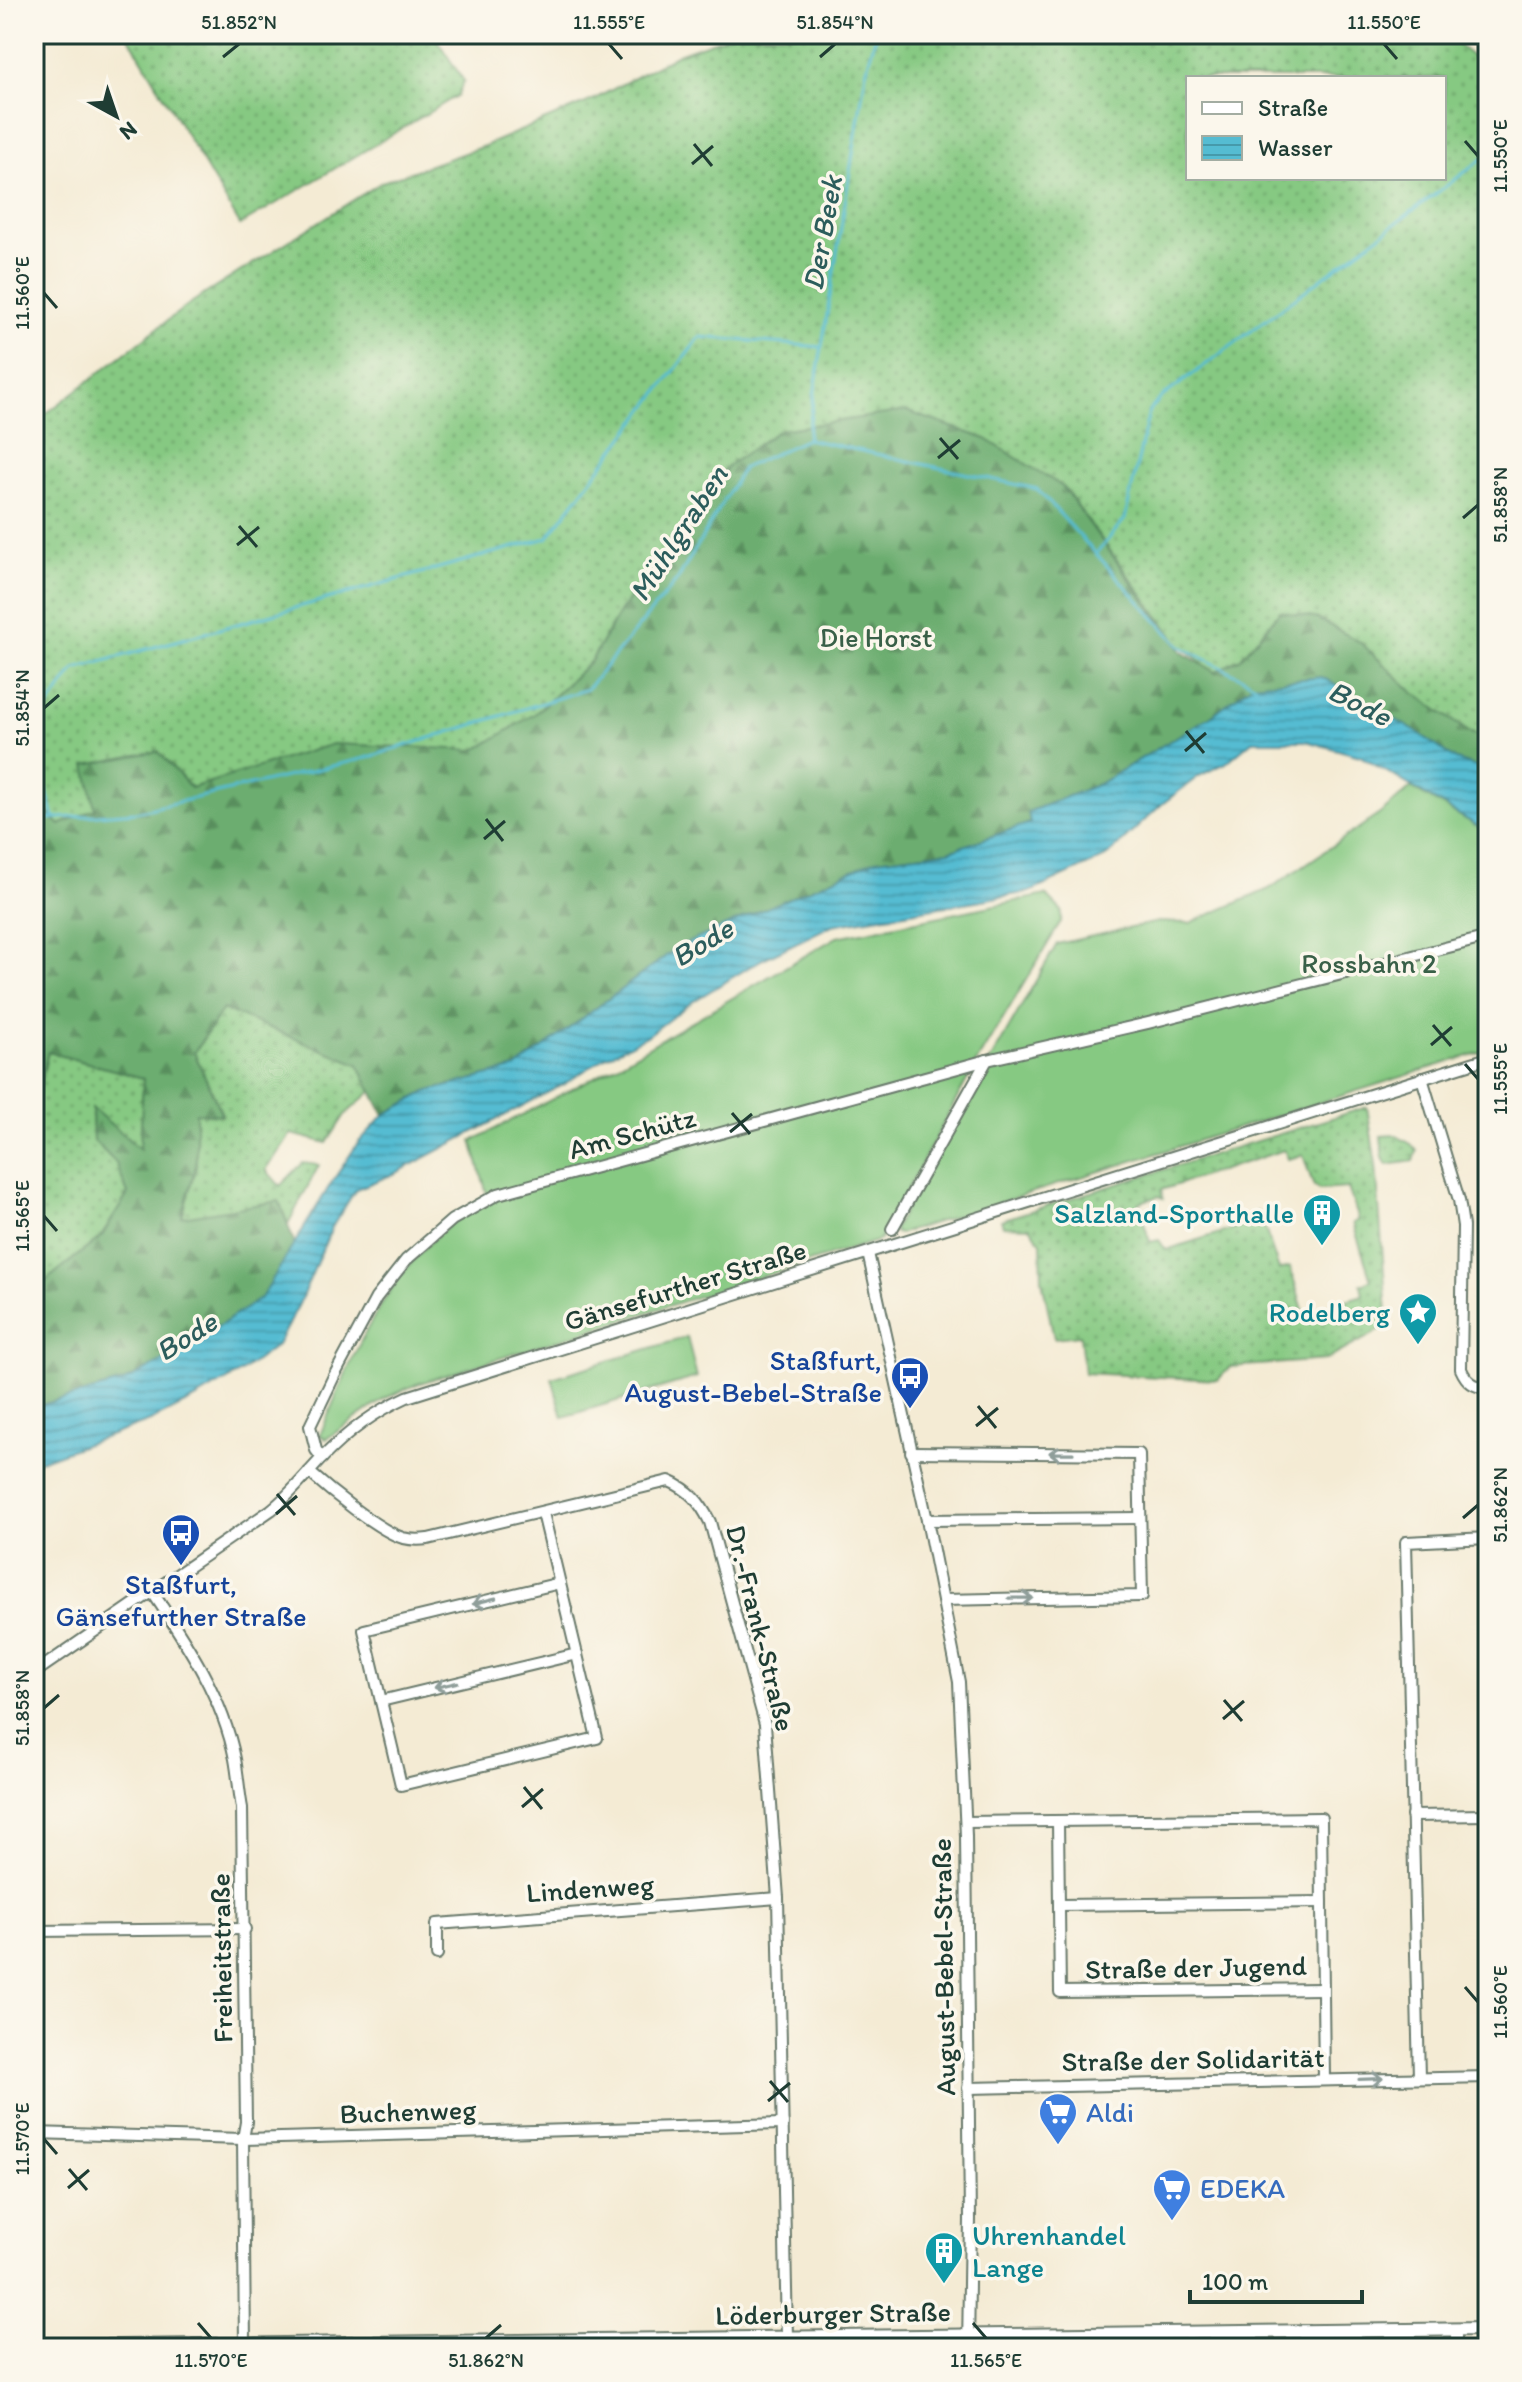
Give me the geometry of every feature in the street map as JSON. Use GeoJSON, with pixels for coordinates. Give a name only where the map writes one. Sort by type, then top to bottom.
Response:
{"type":"FeatureCollection","features":[{"type":"Feature","properties":{"kind":"street","name":"Am Schütz"},"geometry":{"type":"LineString","coordinates":[[322,1458],[313,1441],[310,1426],[376,1298],[406,1260],[452,1220],[498,1194],[987,1060],[1148,1023],[1488,937]]}},
{"type":"Feature","properties":{"kind":"street","name":"Gänsefurther Straße"},"geometry":{"type":"LineString","coordinates":[[34,1673],[271,1510],[322,1458],[370,1418],[421,1392],[1488,1058]]}},
{"type":"Feature","properties":{"kind":"street"},"geometry":{"type":"LineString","coordinates":[[892,1229],[987,1060]]}},
{"type":"Feature","properties":{"kind":"street"},"geometry":{"type":"LineString","coordinates":[[1422,1078],[1459,1200],[1463,1226],[1461,1369],[1466,1380],[1488,1389]]}},
{"type":"Feature","properties":{"kind":"street","name":"August-Bebel-Straße"},"geometry":{"type":"LineString","coordinates":[[868,1253],[959,1682],[966,1822],[970,2219],[968,2342]]}},
{"type":"Feature","properties":{"kind":"street"},"geometry":{"type":"LineString","coordinates":[[911,1452],[1139,1454],[1142,1596],[943,1600]]}},
{"type":"Feature","properties":{"kind":"street","name":"Dr.-Frank-Straße"},"geometry":{"type":"LineString","coordinates":[[309,1472],[383,1528],[403,1538],[428,1539],[669,1481],[683,1487],[703,1507],[710,1522],[765,1724],[778,1898],[787,2337]]}},
{"type":"Feature","properties":{"kind":"street"},"geometry":{"type":"LineString","coordinates":[[543,1513],[560,1583],[597,1738],[401,1785],[364,1630],[560,1583]]}},
{"type":"Feature","properties":{"kind":"street"},"geometry":{"type":"LineString","coordinates":[[927,1520],[1140,1518]]}},
{"type":"Feature","properties":{"kind":"street"},"geometry":{"type":"LineString","coordinates":[[1419,2077],[1406,1542],[1488,1538]]}},
{"type":"Feature","properties":{"kind":"street","name":"Freiheitstraße"},"geometry":{"type":"LineString","coordinates":[[153,1593],[186,1641],[214,1696],[235,1757],[242,1808],[245,2344]]}},
{"type":"Feature","properties":{"kind":"street"},"geometry":{"type":"LineString","coordinates":[[381,1701],[577,1654]]}},
{"type":"Feature","properties":{"kind":"street"},"geometry":{"type":"LineString","coordinates":[[1412,1816],[1488,1815]]}},
{"type":"Feature","properties":{"kind":"street","name":"Straße der Jugend"},"geometry":{"type":"LineString","coordinates":[[966,1822],[1321,1818],[1324,2080]]}},
{"type":"Feature","properties":{"kind":"street","name":"Straße der Jugend"},"geometry":{"type":"LineString","coordinates":[[1058,1821],[1060,1992],[1323,1989]]}},
{"type":"Feature","properties":{"kind":"street","name":"Lindenweg"},"geometry":{"type":"LineString","coordinates":[[437,1955],[437,1924],[778,1898]]}},
{"type":"Feature","properties":{"kind":"street"},"geometry":{"type":"LineString","coordinates":[[1059,1905],[1322,1902]]}},
{"type":"Feature","properties":{"kind":"street"},"geometry":{"type":"LineString","coordinates":[[34,1931],[245,1929]]}},
{"type":"Feature","properties":{"kind":"street","name":"Straße der Solidarität"},"geometry":{"type":"LineString","coordinates":[[968,2088],[1488,2077]]}},
{"type":"Feature","properties":{"kind":"street","name":"Buchenweg"},"geometry":{"type":"LineString","coordinates":[[34,2133],[243,2139],[783,2124]]}},
{"type":"Feature","properties":{"kind":"street","name":"Löderburger Straße"},"geometry":{"type":"LineString","coordinates":[[34,2347],[653,2344],[787,2337],[968,2342],[1488,2329]]}},
{"type":"Feature","properties":{"kind":"street"},"geometry":{"type":"LineString","coordinates":[[1456,2330],[1456,2348]]}},
{"type":"Feature","properties":{"kind":"green space"},"geometry":{"type":"Polygon","coordinates":[[[127,34],[433,34],[464,81],[458,95],[240,225],[127,34]]]}},
{"type":"Feature","properties":{"kind":"green space"},"geometry":{"type":"Polygon","coordinates":[[[734,34],[1444,34],[1488,69],[1488,738],[1470,733],[1413,692],[1360,642],[1318,619],[1280,612],[1241,658],[1215,673],[1180,645],[1063,487],[729,465],[620,611],[591,661],[536,713],[476,751],[333,744],[191,788],[157,751],[87,765],[95,809],[60,825],[34,801],[34,423],[189,304],[382,182],[487,145],[595,99],[678,54],[734,34]]]}},
{"type":"Feature","properties":{"kind":"green space","name":"Die Horst"},"geometry":{"type":"Polygon","coordinates":[[[906,411],[986,439],[1063,487],[1183,653],[1215,672],[1241,658],[1280,611],[1318,619],[1360,642],[1413,692],[1470,733],[1488,738],[1488,771],[1456,760],[1420,734],[1322,677],[1253,684],[1211,716],[1099,784],[1028,812],[1031,823],[949,851],[876,860],[678,947],[516,1068],[426,1092],[384,1115],[358,1064],[223,1009],[194,1052],[222,1115],[196,1113],[196,1165],[182,1217],[279,1201],[295,1245],[262,1298],[183,1350],[124,1382],[34,1407],[34,1290],[101,1237],[128,1194],[116,1163],[93,1140],[92,1108],[140,1149],[143,1078],[48,1052],[34,1110],[34,801],[60,825],[95,809],[86,765],[158,751],[191,788],[333,744],[476,750],[536,713],[591,661],[620,611],[729,465],[779,430],[906,411]]]}},
{"type":"Feature","properties":{"kind":"green space","name":"Rossbahn 2"},"geometry":{"type":"Polygon","coordinates":[[[1411,788],[1488,832],[1488,1050],[895,1233],[894,1229],[1057,944],[1158,922],[1190,923],[1269,889],[1381,813],[1411,788]]]}},
{"type":"Feature","properties":{"kind":"green space"},"geometry":{"type":"Polygon","coordinates":[[[1046,895],[1062,911],[1061,922],[979,1058],[880,1240],[417,1384],[386,1398],[326,1439],[320,1435],[344,1377],[388,1293],[428,1244],[456,1220],[489,1201],[472,1141],[612,1068],[837,937],[1046,895]]]}},
{"type":"Feature","properties":{"kind":"green space"},"geometry":{"type":"Polygon","coordinates":[[[223,1009],[358,1064],[372,1091],[345,1115],[327,1143],[291,1134],[266,1170],[280,1186],[303,1163],[319,1165],[288,1224],[279,1201],[182,1218],[196,1165],[196,1112],[222,1114],[194,1053],[223,1009]]]}},
{"type":"Feature","properties":{"kind":"green space"},"geometry":{"type":"Polygon","coordinates":[[[48,1052],[143,1078],[141,1150],[92,1109],[93,1140],[116,1163],[128,1194],[101,1237],[34,1290],[34,1110],[48,1052]]]}},
{"type":"Feature","properties":{"kind":"green space"},"geometry":{"type":"Polygon","coordinates":[[[1367,1107],[1376,1164],[1388,1326],[1326,1360],[1230,1367],[1218,1380],[1084,1373],[1080,1335],[1054,1338],[1042,1280],[1041,1243],[1030,1227],[1003,1226],[1001,1220],[1367,1107]],[[1284,1150],[1161,1190],[1163,1198],[1158,1196],[1138,1203],[1150,1242],[1159,1240],[1166,1250],[1258,1221],[1256,1211],[1261,1217],[1279,1270],[1290,1267],[1304,1313],[1363,1295],[1361,1284],[1371,1280],[1353,1223],[1359,1220],[1348,1188],[1319,1190],[1314,1187],[1303,1155],[1288,1159],[1284,1150]]]}},
{"type":"Feature","properties":{"kind":"green space"},"geometry":{"type":"Polygon","coordinates":[[[1395,1135],[1417,1151],[1414,1161],[1387,1165],[1383,1158],[1381,1136],[1395,1135]]]}},
{"type":"Feature","properties":{"kind":"green space"},"geometry":{"type":"Polygon","coordinates":[[[687,1337],[697,1377],[563,1417],[552,1378],[687,1337]]]}},
{"type":"Feature","properties":{"kind":"water","name":"Bode"},"geometry":{"type":"Polygon","coordinates":[[[1322,677],[1420,734],[1456,760],[1488,771],[1488,832],[1360,756],[1306,741],[1252,741],[1226,763],[1199,776],[1162,804],[1106,857],[1030,892],[832,925],[761,960],[692,1002],[647,1036],[605,1057],[566,1083],[396,1173],[356,1189],[332,1227],[299,1304],[277,1345],[241,1372],[150,1421],[34,1463],[34,1407],[124,1382],[183,1350],[261,1298],[358,1143],[384,1115],[426,1092],[516,1068],[678,947],[876,860],[949,851],[1030,823],[1028,812],[1099,784],[1211,716],[1253,684],[1322,677]]]}},
{"type":"Feature","properties":{"kind":"waterway","name":"Der Beek"},"geometry":{"type":"LineString","coordinates":[[807,439],[866,72],[876,34]]}},
{"type":"Feature","properties":{"kind":"waterway"},"geometry":{"type":"LineString","coordinates":[[1097,553],[1125,519],[1149,411],[1162,397],[1488,155]]}},
{"type":"Feature","properties":{"kind":"waterway"},"geometry":{"type":"LineString","coordinates":[[34,727],[75,669],[547,538],[700,337],[822,347]]}},
{"type":"Feature","properties":{"kind":"waterway","name":"Mühlgraben"},"geometry":{"type":"LineString","coordinates":[[34,820],[136,812],[366,758],[587,689],[678,579],[743,468],[807,439],[1037,489],[1180,646],[1256,685]]}},
{"type":"Feature","properties":{"kind":"waterway"},"geometry":{"type":"LineString","coordinates":[[34,746],[54,818]]}},
{"type":"Feature","properties":{"kind":"place","name":"Salzland-Sporthalle"},"geometry":{"type":"Point","coordinates":[1322,1247]}},
{"type":"Feature","properties":{"kind":"place","name":"Rodelberg"},"geometry":{"type":"Point","coordinates":[1418,1346]}},
{"type":"Feature","properties":{"kind":"place","name":"Staßfurt, August-Bebel-Straße"},"geometry":{"type":"Point","coordinates":[910,1410]}},
{"type":"Feature","properties":{"kind":"place","name":"Staßfurt, Gänsefurther Straße"},"geometry":{"type":"Point","coordinates":[181,1567]}},
{"type":"Feature","properties":{"kind":"place","name":"Aldi"},"geometry":{"type":"Point","coordinates":[1058,2146]}},
{"type":"Feature","properties":{"kind":"place","name":"EDEKA"},"geometry":{"type":"Point","coordinates":[1172,2222]}},
{"type":"Feature","properties":{"kind":"place","name":"Uhrenhandel Lange"},"geometry":{"type":"Point","coordinates":[944,2285]}}]}
